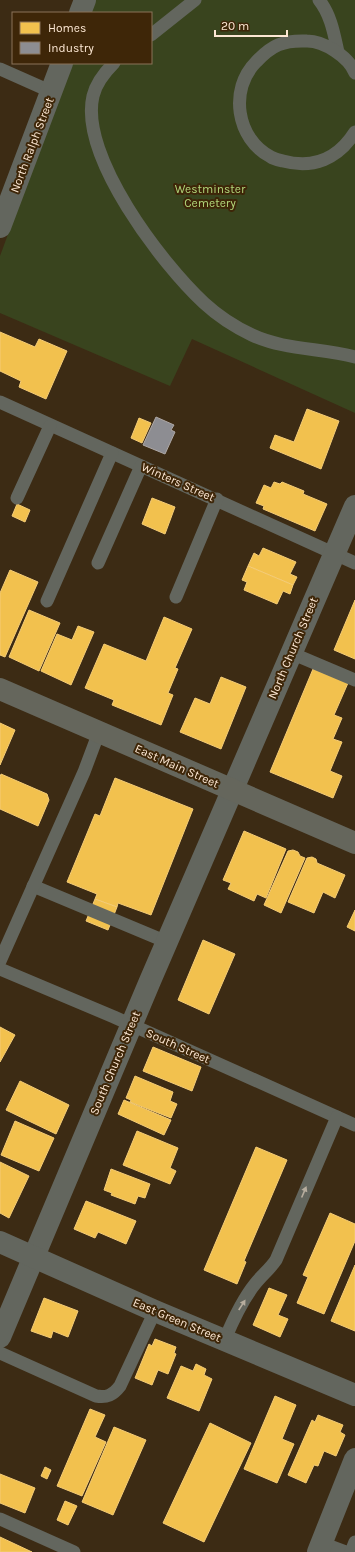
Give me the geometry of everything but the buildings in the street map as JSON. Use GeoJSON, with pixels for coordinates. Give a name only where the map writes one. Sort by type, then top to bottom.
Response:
{"type":"FeatureCollection","features":[{"type":"Feature","properties":{"kind":"main road","name":"East Main Street"},"geometry":{"type":"LineString","coordinates":[[0,689],[355,843]]}},
{"type":"Feature","properties":{"kind":"street"},"geometry":{"type":"LineString","coordinates":[[80,12],[85,0]]}},
{"type":"Feature","properties":{"kind":"street","name":"North Ralph Street"},"geometry":{"type":"LineString","coordinates":[[0,226],[62,64]]}},
{"type":"Feature","properties":{"kind":"street","name":"North Church Street"},"geometry":{"type":"LineString","coordinates":[[232,790],[355,506]]}},
{"type":"Feature","properties":{"kind":"street","name":"South Church Street"},"geometry":{"type":"LineString","coordinates":[[0,1337],[232,790]]}},
{"type":"Feature","properties":{"kind":"street","name":"East Green Street"},"geometry":{"type":"LineString","coordinates":[[0,1242],[155,1311],[355,1395]]}},
{"type":"Feature","properties":{"kind":"street"},"geometry":{"type":"LineString","coordinates":[[320,1548],[355,1459]]}},
{"type":"Feature","properties":{"kind":"lane"},"geometry":{"type":"LineString","coordinates":[[152,33],[195,0]]}},
{"type":"Feature","properties":{"kind":"lane"},"geometry":{"type":"LineString","coordinates":[[319,0],[323,5],[332,26],[338,52]]}},
{"type":"Feature","properties":{"kind":"lane"},"geometry":{"type":"LineString","coordinates":[[355,73],[353,67],[338,52],[312,41],[293,41],[281,44],[267,50],[248,69],[240,88],[239,105],[243,125],[255,144],[271,157],[296,164],[312,164],[329,158],[348,143],[355,132]]}},
{"type":"Feature","properties":{"kind":"lane"},"geometry":{"type":"LineString","coordinates":[[113,64],[98,83],[93,95],[92,124],[110,175],[123,201],[147,237],[165,260],[204,304],[228,321],[253,335],[279,344],[339,353],[355,357]]}},
{"type":"Feature","properties":{"kind":"lane"},"geometry":{"type":"LineString","coordinates":[[0,69],[52,92]]}},
{"type":"Feature","properties":{"kind":"lane","name":"Winters Street"},"geometry":{"type":"LineString","coordinates":[[0,402],[50,426],[334,552],[355,563]]}},
{"type":"Feature","properties":{"kind":"lane"},"geometry":{"type":"LineString","coordinates":[[17,498],[50,426]]}},
{"type":"Feature","properties":{"kind":"lane"},"geometry":{"type":"LineString","coordinates":[[47,601],[112,453]]}},
{"type":"Feature","properties":{"kind":"lane"},"geometry":{"type":"LineString","coordinates":[[98,563],[141,466]]}},
{"type":"Feature","properties":{"kind":"lane"},"geometry":{"type":"LineString","coordinates":[[176,597],[216,500]]}},
{"type":"Feature","properties":{"kind":"lane"},"geometry":{"type":"LineString","coordinates":[[291,653],[355,680]]}},
{"type":"Feature","properties":{"kind":"lane"},"geometry":{"type":"LineString","coordinates":[[0,961],[84,772],[99,732]]}},
{"type":"Feature","properties":{"kind":"lane"},"geometry":{"type":"LineString","coordinates":[[33,886],[167,942]]}},
{"type":"Feature","properties":{"kind":"lane","name":"South Street"},"geometry":{"type":"LineString","coordinates":[[0,968],[132,1025],[355,1125]]}},
{"type":"Feature","properties":{"kind":"lane"},"geometry":{"type":"LineString","coordinates":[[225,1340],[235,1314],[255,1284],[270,1270],[276,1260],[337,1117]]}},
{"type":"Feature","properties":{"kind":"lane"},"geometry":{"type":"LineString","coordinates":[[0,1353],[96,1396],[110,1396],[120,1386],[155,1311]]}},
{"type":"Feature","properties":{"kind":"lane"},"geometry":{"type":"LineString","coordinates":[[0,1519],[74,1552]]}},
{"type":"Feature","properties":{"kind":"lane"},"geometry":{"type":"LineString","coordinates":[[351,1552],[355,1542]]}},
{"type":"Feature","properties":{"kind":"lane"},"geometry":{"type":"LineString","coordinates":[[320,1548],[346,1552]]}},
{"type":"Feature","properties":{"kind":"green space","name":"Westminster Cemetery"},"geometry":{"type":"Polygon","coordinates":[[[95,0],[355,0],[355,413],[192,339],[170,386],[0,313],[0,256],[71,64],[152,64],[152,12],[90,12],[95,0]]]}}]}
